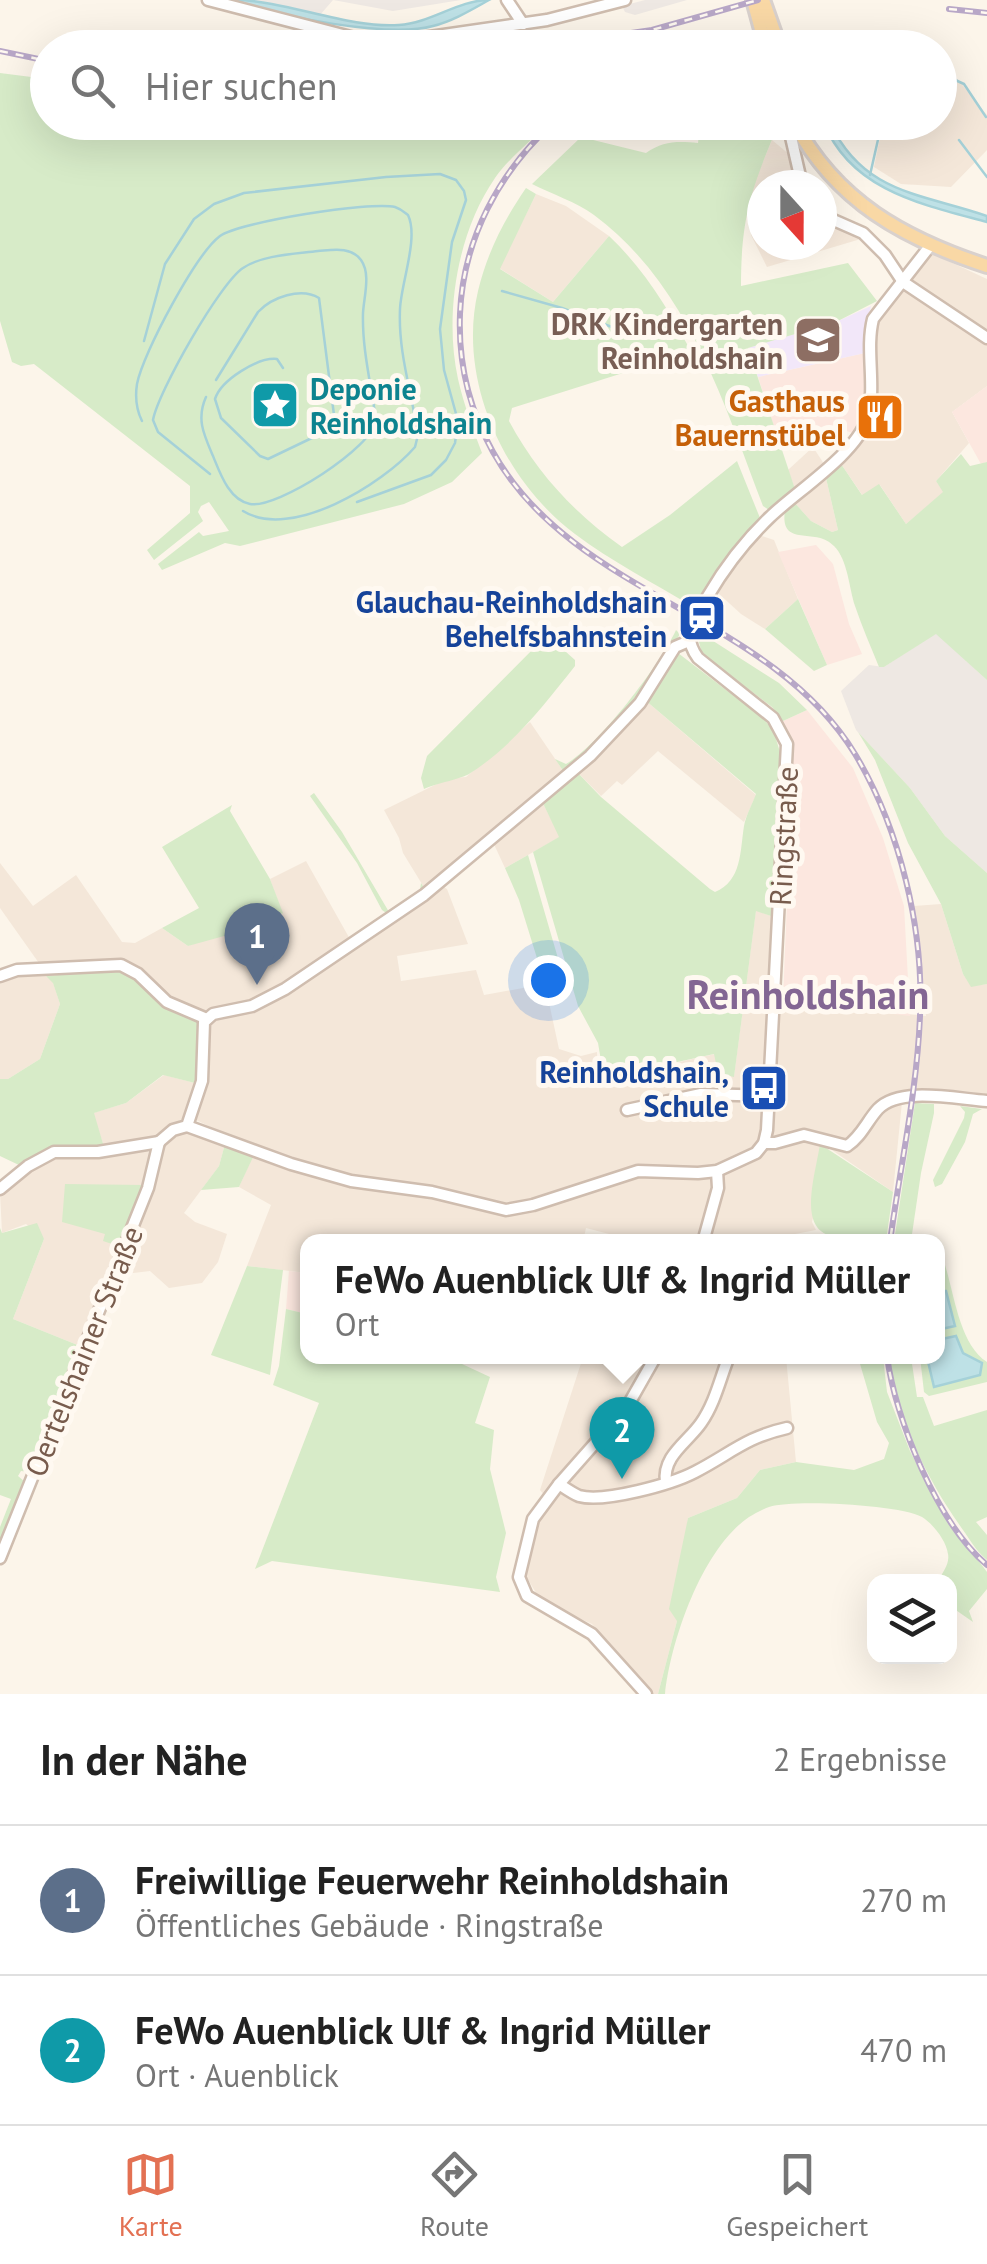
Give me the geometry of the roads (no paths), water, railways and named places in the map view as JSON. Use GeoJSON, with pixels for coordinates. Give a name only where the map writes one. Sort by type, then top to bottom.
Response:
{"type":"FeatureCollection","features":[{"type":"Feature","properties":{"kind":"main road"},"geometry":{"type":"LineString","coordinates":[[752,0],[761,30]]}},
{"type":"Feature","properties":{"kind":"main road"},"geometry":{"type":"LineString","coordinates":[[763,0],[774,30]]}},
{"type":"Feature","properties":{"kind":"main road"},"geometry":{"type":"LineString","coordinates":[[808,140],[824,164],[864,207],[904,234],[987,266]]}},
{"type":"Feature","properties":{"kind":"street"},"geometry":{"type":"LineString","coordinates":[[208,0],[324,30]]}},
{"type":"Feature","properties":{"kind":"street"},"geometry":{"type":"LineString","coordinates":[[507,0],[523,24]]}},
{"type":"Feature","properties":{"kind":"street"},"geometry":{"type":"LineString","coordinates":[[480,30],[625,0]]}},
{"type":"Feature","properties":{"kind":"street"},"geometry":{"type":"LineString","coordinates":[[792,140],[799,170]]}},
{"type":"Feature","properties":{"kind":"street"},"geometry":{"type":"LineString","coordinates":[[837,222],[863,233],[885,255],[903,282],[987,338]]}},
{"type":"Feature","properties":{"kind":"street"},"geometry":{"type":"LineString","coordinates":[[187,1126],[202,1081],[207,1019],[213,1014],[252,1006],[286,989],[414,902],[590,756],[640,702],[675,647],[689,640],[690,625],[720,573],[744,544],[854,441],[867,420],[869,333],[873,319],[930,246]]}},
{"type":"Feature","properties":{"kind":"street","name":"Ringstraße"},"geometry":{"type":"LineString","coordinates":[[689,640],[698,658],[773,718],[787,744],[764,1143]]}},
{"type":"Feature","properties":{"kind":"street"},"geometry":{"type":"LineString","coordinates":[[0,976],[17,970],[121,965],[138,974],[167,1002],[207,1019]]}},
{"type":"Feature","properties":{"kind":"street"},"geometry":{"type":"LineString","coordinates":[[627,1110],[700,1094],[769,1096]]}},
{"type":"Feature","properties":{"kind":"street"},"geometry":{"type":"LineString","coordinates":[[0,1189],[28,1166],[54,1152],[98,1152],[159,1142],[187,1126],[351,1181],[432,1192],[498,1210],[533,1205],[638,1170],[698,1174],[717,1171],[752,1156],[764,1143],[804,1135],[847,1146],[880,1107],[901,1096],[987,1100]]}},
{"type":"Feature","properties":{"kind":"street","name":"Oertelshainer Straße"},"geometry":{"type":"LineString","coordinates":[[0,1558],[148,1188],[159,1142]]}},
{"type":"Feature","properties":{"kind":"street"},"geometry":{"type":"LineString","coordinates":[[705,1234],[718,1188],[717,1171]]}},
{"type":"Feature","properties":{"kind":"street"},"geometry":{"type":"LineString","coordinates":[[646,1694],[592,1634],[531,1600],[522,1588],[520,1571],[537,1513],[627,1408],[652,1364]]}},
{"type":"Feature","properties":{"kind":"street"},"geometry":{"type":"LineString","coordinates":[[666,1482],[664,1475],[670,1458],[704,1420],[726,1364]]}},
{"type":"Feature","properties":{"kind":"street"},"geometry":{"type":"LineString","coordinates":[[559,1484],[591,1498],[666,1482],[694,1472],[740,1443],[787,1428]]}},
{"type":"Feature","properties":{"kind":"water"},"geometry":{"type":"Polygon","coordinates":[[[235,0],[275,4],[359,23],[399,25],[489,0],[440,24],[390,29],[304,19],[235,0]]]}},
{"type":"Feature","properties":{"kind":"water"},"geometry":{"type":"Polygon","coordinates":[[[833,140],[840,140],[859,164],[896,188],[987,216],[987,222],[892,192],[852,165],[833,140]]]}},
{"type":"Feature","properties":{"kind":"water"},"geometry":{"type":"Polygon","coordinates":[[[945,1291],[946,1291],[955,1326],[945,1328],[945,1291]]]}},
{"type":"Feature","properties":{"kind":"water"},"geometry":{"type":"Polygon","coordinates":[[[956,1336],[963,1353],[982,1363],[980,1375],[934,1387],[929,1364],[945,1364],[945,1338],[956,1336]]]}},
{"type":"Feature","properties":{"kind":"waterway"},"geometry":{"type":"LineString","coordinates":[[957,81],[964,84],[986,117]]}},
{"type":"Feature","properties":{"kind":"waterway"},"geometry":{"type":"LineString","coordinates":[[870,175],[878,140]]}},
{"type":"Feature","properties":{"kind":"waterway"},"geometry":{"type":"LineString","coordinates":[[959,140],[987,177]]}},
{"type":"Feature","properties":{"kind":"waterway"},"geometry":{"type":"LineString","coordinates":[[144,341],[165,264],[194,219],[214,204],[244,193],[386,177],[440,174],[456,180],[466,200],[452,242],[440,329],[444,370],[458,421],[455,443],[431,475],[357,502]]}},
{"type":"Feature","properties":{"kind":"waterway"},"geometry":{"type":"LineString","coordinates":[[142,421],[136,389],[149,350],[198,262],[220,236],[277,219],[334,210],[381,206],[395,207],[408,215],[412,236],[400,325],[418,435],[415,447],[381,477],[310,514],[263,518],[243,511]]}},
{"type":"Feature","properties":{"kind":"waterway"},"geometry":{"type":"LineString","coordinates":[[206,397],[201,420],[222,478],[236,497],[250,504],[263,503],[301,487],[359,445],[376,420],[364,340],[366,278],[361,260],[347,251],[335,250],[269,258],[243,268],[220,294],[178,364],[153,420],[158,432],[210,474]]}},
{"type":"Feature","properties":{"kind":"waterway"},"geometry":{"type":"LineString","coordinates":[[502,291],[562,308],[638,337]]}},
{"type":"Feature","properties":{"kind":"waterway"},"geometry":{"type":"LineString","coordinates":[[216,380],[264,307],[295,294],[319,298],[334,415],[316,436],[268,459],[221,418],[215,399],[232,377],[251,366],[277,359],[283,368]]}},
{"type":"Feature","properties":{"kind":"railway"},"geometry":{"type":"LineString","coordinates":[[652,30],[758,0]]}},
{"type":"Feature","properties":{"kind":"railway"},"geometry":{"type":"LineString","coordinates":[[949,9],[987,13]]}},
{"type":"Feature","properties":{"kind":"railway"},"geometry":{"type":"LineString","coordinates":[[0,51],[30,57]]}},
{"type":"Feature","properties":{"kind":"railway"},"geometry":{"type":"LineString","coordinates":[[536,140],[501,185],[468,259],[460,333],[471,403],[493,452],[528,501],[572,541],[620,574],[774,668],[818,706],[855,754],[871,783],[906,881],[920,983],[915,1073],[891,1234]]}},
{"type":"Feature","properties":{"kind":"railway"},"geometry":{"type":"LineString","coordinates":[[889,1364],[899,1409],[922,1469],[952,1524],[987,1565]]}},
{"type":"Feature","properties":{"kind":"place","name":"DRK Kindergarten Reinholdshain"},"geometry":{"type":"Point","coordinates":[818,340]}},
{"type":"Feature","properties":{"kind":"place","name":"Deponie Reinholdshain"},"geometry":{"type":"Point","coordinates":[275,405]}},
{"type":"Feature","properties":{"kind":"place","name":"Gasthaus Bauernstübel"},"geometry":{"type":"Point","coordinates":[880,417]}},
{"type":"Feature","properties":{"kind":"place","name":"Glauchau-Reinholdshain Behelfsbahnstein"},"geometry":{"type":"Point","coordinates":[702,618]}},
{"type":"Feature","properties":{"kind":"place","name":"Freiwillige Feuerwehr Reinholdshain"},"geometry":{"type":"Point","coordinates":[257,985]}},
{"type":"Feature","properties":{"kind":"place","name":"Reinholdshain, Schule"},"geometry":{"type":"Point","coordinates":[764,1088]}},
{"type":"Feature","properties":{"kind":"place","name":"FeWo Auenblick Ulf & Ingrid Müller"},"geometry":{"type":"Point","coordinates":[622,1479]}},
{"type":"Feature","properties":{"kind":"district","name":"Reinholdshain"},"geometry":{"type":"Point","coordinates":[808,994]}}]}
